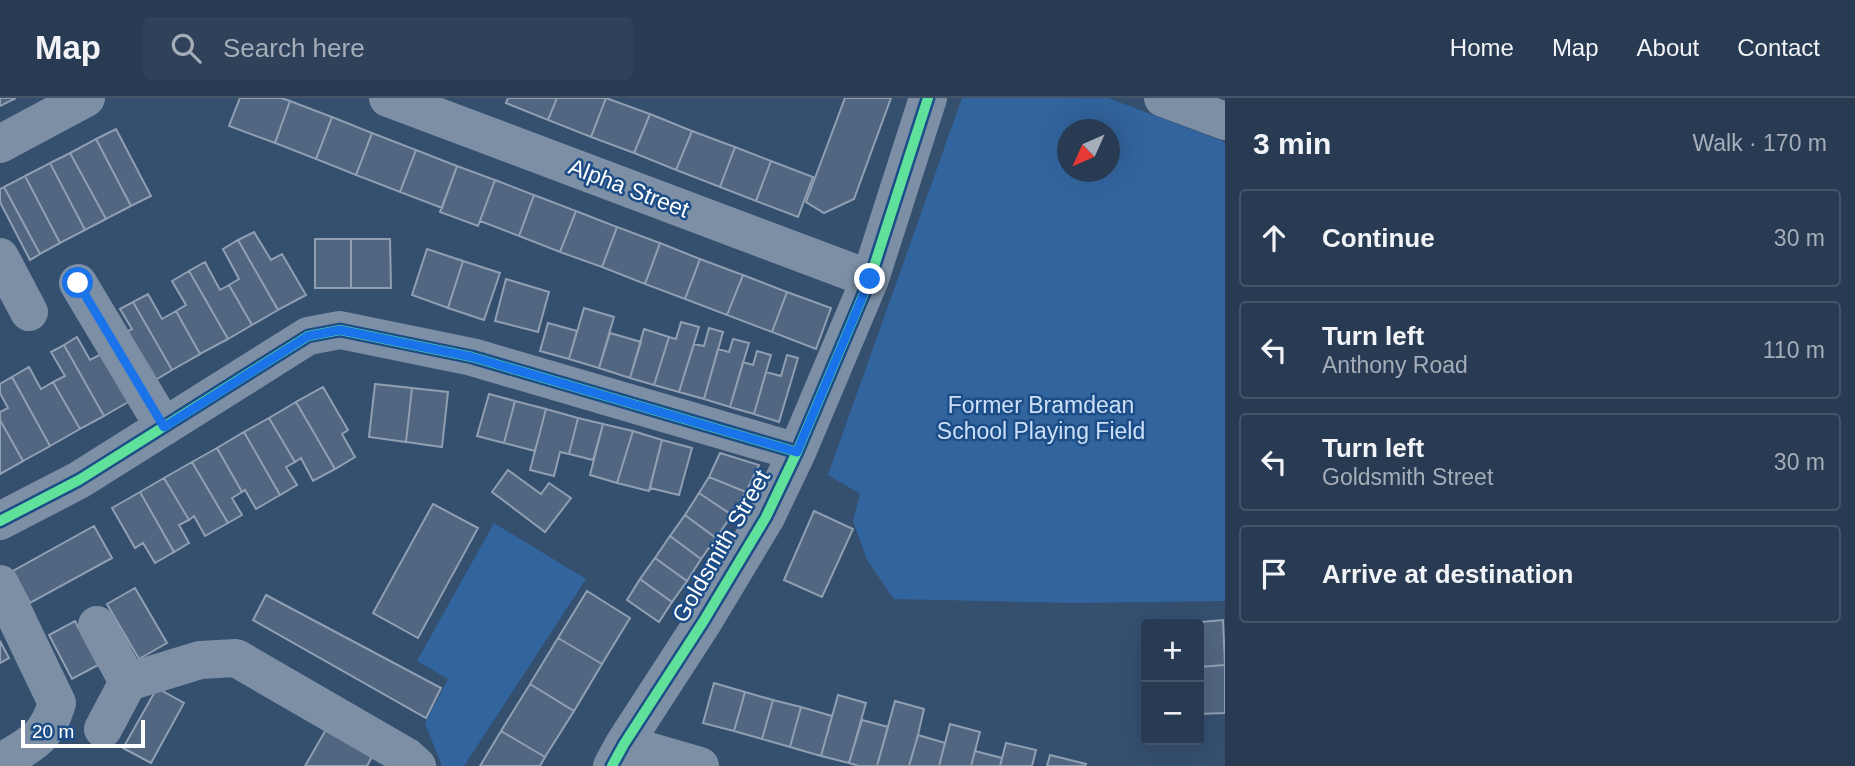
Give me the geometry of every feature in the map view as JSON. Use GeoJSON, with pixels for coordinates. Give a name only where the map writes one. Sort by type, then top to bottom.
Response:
{"type":"FeatureCollection","features":[{"type":"Feature","properties":{"kind":"street"},"geometry":{"type":"LineString","coordinates":[[0,144],[86,98]]}},
{"type":"Feature","properties":{"kind":"street","name":"Alpha Street"},"geometry":{"type":"LineString","coordinates":[[388,98],[870,279]]}},
{"type":"Feature","properties":{"kind":"street","name":"Goldsmith Street"},"geometry":{"type":"LineString","coordinates":[[618,755],[766,517],[797,452],[870,279],[928,98]]}},
{"type":"Feature","properties":{"kind":"street"},"geometry":{"type":"LineString","coordinates":[[1163,98],[1225,121]]}},
{"type":"Feature","properties":{"kind":"street"},"geometry":{"type":"LineString","coordinates":[[0,257],[29,312]]}},
{"type":"Feature","properties":{"kind":"street"},"geometry":{"type":"LineString","coordinates":[[78,283],[164,427]]}},
{"type":"Feature","properties":{"kind":"street"},"geometry":{"type":"LineString","coordinates":[[0,521],[79,480],[308,336],[340,330],[472,357],[797,452]]}},
{"type":"Feature","properties":{"kind":"street"},"geometry":{"type":"LineString","coordinates":[[0,584],[57,703],[51,721],[39,739],[0,763]]}},
{"type":"Feature","properties":{"kind":"street"},"geometry":{"type":"LineString","coordinates":[[97,625],[128,682]]}},
{"type":"Feature","properties":{"kind":"street"},"geometry":{"type":"LineString","coordinates":[[103,729],[128,682],[200,660],[236,657],[407,757],[417,766]]}},
{"type":"Feature","properties":{"kind":"street"},"geometry":{"type":"LineString","coordinates":[[618,755],[700,766]]}},
{"type":"Feature","properties":{"kind":"green space","name":"Former Bramdean School Playing Field"},"geometry":{"type":"Polygon","coordinates":[[[962,98],[1108,98],[1225,142],[1225,601],[1075,603],[894,599],[867,560],[853,521],[860,494],[828,475],[962,98]]]}},
{"type":"Feature","properties":{"kind":"green space"},"geometry":{"type":"Polygon","coordinates":[[[494,523],[586,579],[464,766],[442,766],[425,723],[448,679],[417,661],[494,523]]]}},
{"type":"Feature","properties":{"kind":"building"},"geometry":{"type":"Polygon","coordinates":[[[0,98],[16,98],[0,106],[0,98]]]}},
{"type":"Feature","properties":{"kind":"building"},"geometry":{"type":"Polygon","coordinates":[[[240,98],[281,98],[290,101],[275,143],[229,126],[240,98]]]}},
{"type":"Feature","properties":{"kind":"building"},"geometry":{"type":"Polygon","coordinates":[[[508,98],[557,98],[548,120],[506,103],[508,98]]]}},
{"type":"Feature","properties":{"kind":"building"},"geometry":{"type":"Polygon","coordinates":[[[557,98],[606,98],[591,137],[548,120],[557,98]]]}},
{"type":"Feature","properties":{"kind":"building"},"geometry":{"type":"Polygon","coordinates":[[[606,98],[650,114],[634,153],[591,137],[606,98]]]}},
{"type":"Feature","properties":{"kind":"building"},"geometry":{"type":"Polygon","coordinates":[[[845,98],[891,98],[854,199],[824,213],[806,202],[845,98]]]}},
{"type":"Feature","properties":{"kind":"building"},"geometry":{"type":"Polygon","coordinates":[[[290,101],[332,117],[316,159],[275,143],[290,101]]]}},
{"type":"Feature","properties":{"kind":"building"},"geometry":{"type":"Polygon","coordinates":[[[650,114],[692,131],[676,170],[634,153],[650,114]]]}},
{"type":"Feature","properties":{"kind":"building"},"geometry":{"type":"Polygon","coordinates":[[[332,117],[372,133],[356,175],[316,159],[332,117]]]}},
{"type":"Feature","properties":{"kind":"building"},"geometry":{"type":"Polygon","coordinates":[[[116,129],[151,196],[131,206],[96,139],[116,129]]]}},
{"type":"Feature","properties":{"kind":"building"},"geometry":{"type":"Polygon","coordinates":[[[692,131],[735,147],[720,187],[676,170],[692,131]]]}},
{"type":"Feature","properties":{"kind":"building"},"geometry":{"type":"Polygon","coordinates":[[[372,133],[416,150],[400,192],[356,175],[372,133]]]}},
{"type":"Feature","properties":{"kind":"building"},"geometry":{"type":"Polygon","coordinates":[[[96,139],[131,206],[106,219],[70,153],[96,139]]]}},
{"type":"Feature","properties":{"kind":"building"},"geometry":{"type":"Polygon","coordinates":[[[735,147],[771,161],[756,201],[720,187],[735,147]]]}},
{"type":"Feature","properties":{"kind":"building"},"geometry":{"type":"Polygon","coordinates":[[[416,150],[457,166],[442,208],[400,192],[416,150]]]}},
{"type":"Feature","properties":{"kind":"building"},"geometry":{"type":"Polygon","coordinates":[[[70,153],[106,219],[85,230],[50,163],[70,153]]]}},
{"type":"Feature","properties":{"kind":"building"},"geometry":{"type":"Polygon","coordinates":[[[771,161],[813,177],[798,217],[756,201],[771,161]]]}},
{"type":"Feature","properties":{"kind":"building"},"geometry":{"type":"Polygon","coordinates":[[[50,163],[85,230],[60,243],[25,176],[50,163]]]}},
{"type":"Feature","properties":{"kind":"building"},"geometry":{"type":"Polygon","coordinates":[[[457,166],[495,180],[478,226],[440,212],[457,166]]]}},
{"type":"Feature","properties":{"kind":"building"},"geometry":{"type":"Polygon","coordinates":[[[25,176],[60,243],[40,254],[4,187],[25,176]]]}},
{"type":"Feature","properties":{"kind":"building"},"geometry":{"type":"Polygon","coordinates":[[[495,180],[534,195],[519,236],[480,221],[495,180]]]}},
{"type":"Feature","properties":{"kind":"building"},"geometry":{"type":"Polygon","coordinates":[[[4,187],[40,254],[30,260],[0,202],[0,189],[4,187]]]}},
{"type":"Feature","properties":{"kind":"building"},"geometry":{"type":"Polygon","coordinates":[[[534,195],[576,211],[560,252],[519,236],[534,195]]]}},
{"type":"Feature","properties":{"kind":"building"},"geometry":{"type":"Polygon","coordinates":[[[576,211],[617,227],[602,267],[560,252],[576,211]]]}},
{"type":"Feature","properties":{"kind":"building"},"geometry":{"type":"Polygon","coordinates":[[[617,227],[660,243],[645,284],[602,267],[617,227]]]}},
{"type":"Feature","properties":{"kind":"building"},"geometry":{"type":"Polygon","coordinates":[[[254,232],[271,260],[282,254],[306,295],[278,310],[238,240],[254,232]]]}},
{"type":"Feature","properties":{"kind":"building"},"geometry":{"type":"Polygon","coordinates":[[[315,239],[351,239],[351,288],[315,288],[315,239]]]}},
{"type":"Feature","properties":{"kind":"building"},"geometry":{"type":"Polygon","coordinates":[[[351,239],[390,239],[391,288],[351,288],[351,239]]]}},
{"type":"Feature","properties":{"kind":"building"},"geometry":{"type":"Polygon","coordinates":[[[238,240],[278,310],[252,325],[229,285],[239,279],[223,249],[238,240]]]}},
{"type":"Feature","properties":{"kind":"building"},"geometry":{"type":"Polygon","coordinates":[[[660,243],[700,259],[685,299],[645,284],[660,243]]]}},
{"type":"Feature","properties":{"kind":"building"},"geometry":{"type":"Polygon","coordinates":[[[427,249],[463,261],[448,308],[412,295],[427,249]]]}},
{"type":"Feature","properties":{"kind":"building"},"geometry":{"type":"Polygon","coordinates":[[[700,259],[743,275],[727,315],[685,299],[700,259]]]}},
{"type":"Feature","properties":{"kind":"building"},"geometry":{"type":"Polygon","coordinates":[[[463,261],[500,273],[484,320],[448,308],[463,261]]]}},
{"type":"Feature","properties":{"kind":"building"},"geometry":{"type":"Polygon","coordinates":[[[205,262],[220,290],[229,285],[252,325],[228,339],[189,271],[205,262]]]}},
{"type":"Feature","properties":{"kind":"building"},"geometry":{"type":"Polygon","coordinates":[[[189,271],[228,339],[200,354],[176,311],[186,305],[172,281],[189,271]]]}},
{"type":"Feature","properties":{"kind":"building"},"geometry":{"type":"Polygon","coordinates":[[[743,275],[787,292],[772,332],[727,315],[743,275]]]}},
{"type":"Feature","properties":{"kind":"building"},"geometry":{"type":"Polygon","coordinates":[[[506,279],[549,292],[538,332],[495,321],[506,279]]]}},
{"type":"Feature","properties":{"kind":"building"},"geometry":{"type":"Polygon","coordinates":[[[787,292],[831,308],[816,349],[772,332],[787,292]]]}},
{"type":"Feature","properties":{"kind":"building"},"geometry":{"type":"Polygon","coordinates":[[[148,294],[162,319],[176,311],[200,354],[172,370],[133,302],[148,294]]]}},
{"type":"Feature","properties":{"kind":"building"},"geometry":{"type":"Polygon","coordinates":[[[133,302],[172,370],[147,385],[119,336],[132,329],[120,309],[133,302]]]}},
{"type":"Feature","properties":{"kind":"building"},"geometry":{"type":"Polygon","coordinates":[[[584,308],[614,317],[599,368],[569,359],[584,308]]]}},
{"type":"Feature","properties":{"kind":"building"},"geometry":{"type":"Polygon","coordinates":[[[681,322],[699,327],[679,392],[654,385],[669,337],[676,339],[681,322]]]}},
{"type":"Feature","properties":{"kind":"building"},"geometry":{"type":"Polygon","coordinates":[[[548,323],[577,331],[569,359],[540,351],[548,323]]]}},
{"type":"Feature","properties":{"kind":"building"},"geometry":{"type":"Polygon","coordinates":[[[709,328],[723,332],[704,399],[679,392],[694,344],[704,346],[709,328]]]}},
{"type":"Feature","properties":{"kind":"building"},"geometry":{"type":"Polygon","coordinates":[[[644,329],[669,337],[654,385],[630,378],[644,329]]]}},
{"type":"Feature","properties":{"kind":"building"},"geometry":{"type":"Polygon","coordinates":[[[610,333],[641,342],[630,378],[599,368],[610,333]]]}},
{"type":"Feature","properties":{"kind":"building"},"geometry":{"type":"Polygon","coordinates":[[[77,337],[90,360],[103,353],[130,401],[104,416],[64,345],[77,337]]]}},
{"type":"Feature","properties":{"kind":"building"},"geometry":{"type":"Polygon","coordinates":[[[733,339],[749,343],[730,407],[704,399],[718,349],[729,352],[733,339]]]}},
{"type":"Feature","properties":{"kind":"building"},"geometry":{"type":"Polygon","coordinates":[[[64,345],[104,416],[80,429],[53,382],[65,376],[51,352],[64,345]]]}},
{"type":"Feature","properties":{"kind":"building"},"geometry":{"type":"Polygon","coordinates":[[[757,351],[771,355],[754,414],[730,407],[743,362],[753,365],[757,351]]]}},
{"type":"Feature","properties":{"kind":"building"},"geometry":{"type":"Polygon","coordinates":[[[787,355],[798,358],[779,422],[754,414],[766,372],[781,376],[787,355]]]}},
{"type":"Feature","properties":{"kind":"building"},"geometry":{"type":"Polygon","coordinates":[[[29,367],[41,389],[53,382],[80,429],[50,446],[12,377],[29,367]]]}},
{"type":"Feature","properties":{"kind":"building"},"geometry":{"type":"Polygon","coordinates":[[[12,377],[50,446],[23,461],[0,420],[0,412],[8,408],[0,393],[0,384],[12,377]]]}},
{"type":"Feature","properties":{"kind":"building"},"geometry":{"type":"Polygon","coordinates":[[[375,384],[412,388],[406,442],[369,437],[375,384]]]}},
{"type":"Feature","properties":{"kind":"building"},"geometry":{"type":"Polygon","coordinates":[[[323,387],[348,430],[342,434],[355,457],[335,469],[296,402],[323,387]]]}},
{"type":"Feature","properties":{"kind":"building"},"geometry":{"type":"Polygon","coordinates":[[[412,388],[448,392],[442,447],[406,442],[412,388]]]}},
{"type":"Feature","properties":{"kind":"building"},"geometry":{"type":"Polygon","coordinates":[[[489,394],[515,401],[504,443],[477,436],[489,394]]]}},
{"type":"Feature","properties":{"kind":"building"},"geometry":{"type":"Polygon","coordinates":[[[515,401],[546,409],[535,451],[504,443],[515,401]]]}},
{"type":"Feature","properties":{"kind":"building"},"geometry":{"type":"Polygon","coordinates":[[[296,402],[335,469],[313,481],[301,458],[295,462],[269,418],[296,402]]]}},
{"type":"Feature","properties":{"kind":"building"},"geometry":{"type":"Polygon","coordinates":[[[546,409],[578,418],[569,454],[560,452],[554,476],[530,470],[546,409]]]}},
{"type":"Feature","properties":{"kind":"building"},"geometry":{"type":"Polygon","coordinates":[[[269,418],[295,462],[286,467],[297,485],[280,495],[244,432],[269,418]]]}},
{"type":"Feature","properties":{"kind":"building"},"geometry":{"type":"Polygon","coordinates":[[[578,418],[603,424],[593,460],[569,454],[578,418]]]}},
{"type":"Feature","properties":{"kind":"building"},"geometry":{"type":"Polygon","coordinates":[[[0,420],[23,461],[0,474],[0,420]]]}},
{"type":"Feature","properties":{"kind":"building"},"geometry":{"type":"Polygon","coordinates":[[[603,424],[633,431],[617,483],[590,475],[603,424]]]}},
{"type":"Feature","properties":{"kind":"building"},"geometry":{"type":"Polygon","coordinates":[[[633,431],[662,440],[649,491],[617,483],[633,431]]]}},
{"type":"Feature","properties":{"kind":"building"},"geometry":{"type":"Polygon","coordinates":[[[244,432],[280,495],[256,509],[245,490],[242,492],[217,448],[244,432]]]}},
{"type":"Feature","properties":{"kind":"building"},"geometry":{"type":"Polygon","coordinates":[[[662,440],[692,448],[679,495],[650,488],[662,440]]]}},
{"type":"Feature","properties":{"kind":"building"},"geometry":{"type":"Polygon","coordinates":[[[217,448],[242,492],[232,498],[242,515],[228,523],[192,462],[217,448]]]}},
{"type":"Feature","properties":{"kind":"building"},"geometry":{"type":"Polygon","coordinates":[[[720,453],[759,465],[746,492],[709,477],[720,453]]]}},
{"type":"Feature","properties":{"kind":"building"},"geometry":{"type":"Polygon","coordinates":[[[192,462],[228,523],[205,536],[194,516],[189,520],[164,478],[192,462]]]}},
{"type":"Feature","properties":{"kind":"building"},"geometry":{"type":"Polygon","coordinates":[[[508,470],[541,494],[549,483],[571,498],[545,532],[492,492],[508,470]]]}},
{"type":"Feature","properties":{"kind":"building"},"geometry":{"type":"Polygon","coordinates":[[[709,477],[746,492],[732,515],[699,493],[709,477]]]}},
{"type":"Feature","properties":{"kind":"building"},"geometry":{"type":"Polygon","coordinates":[[[164,478],[189,520],[179,525],[189,543],[174,552],[140,492],[164,478]]]}},
{"type":"Feature","properties":{"kind":"building"},"geometry":{"type":"Polygon","coordinates":[[[140,492],[174,552],[155,563],[143,543],[135,548],[112,508],[140,492]]]}},
{"type":"Feature","properties":{"kind":"building"},"geometry":{"type":"Polygon","coordinates":[[[699,493],[732,515],[716,538],[685,515],[699,493]]]}},
{"type":"Feature","properties":{"kind":"building"},"geometry":{"type":"Polygon","coordinates":[[[433,504],[478,528],[418,638],[373,613],[433,504]]]}},
{"type":"Feature","properties":{"kind":"building"},"geometry":{"type":"Polygon","coordinates":[[[814,511],[853,529],[822,597],[784,580],[814,511]]]}},
{"type":"Feature","properties":{"kind":"building"},"geometry":{"type":"Polygon","coordinates":[[[685,515],[716,538],[701,559],[670,536],[685,515]]]}},
{"type":"Feature","properties":{"kind":"building"},"geometry":{"type":"Polygon","coordinates":[[[94,526],[112,558],[30,603],[13,571],[94,526]]]}},
{"type":"Feature","properties":{"kind":"building"},"geometry":{"type":"Polygon","coordinates":[[[670,536],[701,559],[687,581],[655,558],[670,536]]]}},
{"type":"Feature","properties":{"kind":"building"},"geometry":{"type":"Polygon","coordinates":[[[655,558],[687,581],[672,602],[640,579],[655,558]]]}},
{"type":"Feature","properties":{"kind":"building"},"geometry":{"type":"Polygon","coordinates":[[[640,579],[672,602],[659,622],[627,600],[640,579]]]}},
{"type":"Feature","properties":{"kind":"building"},"geometry":{"type":"Polygon","coordinates":[[[135,588],[167,643],[139,659],[107,604],[135,588]]]}},
{"type":"Feature","properties":{"kind":"building"},"geometry":{"type":"Polygon","coordinates":[[[587,591],[630,618],[602,664],[558,638],[587,591]]]}},
{"type":"Feature","properties":{"kind":"building"},"geometry":{"type":"Polygon","coordinates":[[[266,595],[441,688],[426,718],[253,620],[266,595]]]}},
{"type":"Feature","properties":{"kind":"building"},"geometry":{"type":"Polygon","coordinates":[[[1223,620],[1225,665],[1204,667],[1204,622],[1223,620]]]}},
{"type":"Feature","properties":{"kind":"building"},"geometry":{"type":"Polygon","coordinates":[[[75,621],[98,665],[72,679],[49,635],[75,621]]]}},
{"type":"Feature","properties":{"kind":"building"},"geometry":{"type":"Polygon","coordinates":[[[558,638],[602,664],[574,711],[530,684],[558,638]]]}},
{"type":"Feature","properties":{"kind":"building"},"geometry":{"type":"Polygon","coordinates":[[[0,641],[9,658],[0,663],[0,641]]]}},
{"type":"Feature","properties":{"kind":"building"},"geometry":{"type":"Polygon","coordinates":[[[1225,665],[1225,713],[1204,714],[1204,667],[1225,665]]]}},
{"type":"Feature","properties":{"kind":"building"},"geometry":{"type":"Polygon","coordinates":[[[714,683],[745,692],[734,731],[703,723],[714,683]]]}},
{"type":"Feature","properties":{"kind":"building"},"geometry":{"type":"Polygon","coordinates":[[[530,684],[574,711],[545,757],[501,731],[530,684]]]}},
{"type":"Feature","properties":{"kind":"building"},"geometry":{"type":"Polygon","coordinates":[[[157,688],[184,703],[151,763],[123,748],[157,688]]]}},
{"type":"Feature","properties":{"kind":"building"},"geometry":{"type":"Polygon","coordinates":[[[745,692],[773,700],[762,739],[734,731],[745,692]]]}},
{"type":"Feature","properties":{"kind":"building"},"geometry":{"type":"Polygon","coordinates":[[[838,695],[866,703],[849,763],[821,756],[838,695]]]}},
{"type":"Feature","properties":{"kind":"building"},"geometry":{"type":"Polygon","coordinates":[[[773,700],[801,707],[790,747],[762,739],[773,700]]]}},
{"type":"Feature","properties":{"kind":"building"},"geometry":{"type":"Polygon","coordinates":[[[895,701],[924,709],[918,735],[909,766],[877,766],[895,701]]]}},
{"type":"Feature","properties":{"kind":"building"},"geometry":{"type":"Polygon","coordinates":[[[801,707],[832,716],[821,756],[790,747],[801,707]]]}},
{"type":"Feature","properties":{"kind":"building"},"geometry":{"type":"Polygon","coordinates":[[[862,720],[888,727],[877,766],[849,763],[862,720]]]}},
{"type":"Feature","properties":{"kind":"building"},"geometry":{"type":"Polygon","coordinates":[[[950,724],[980,732],[971,766],[939,766],[950,724]]]}},
{"type":"Feature","properties":{"kind":"building"},"geometry":{"type":"Polygon","coordinates":[[[328,726],[374,753],[367,766],[305,766],[328,726]]]}},
{"type":"Feature","properties":{"kind":"building"},"geometry":{"type":"Polygon","coordinates":[[[501,731],[545,757],[540,766],[480,766],[501,731]]]}},
{"type":"Feature","properties":{"kind":"building"},"geometry":{"type":"Polygon","coordinates":[[[918,735],[945,743],[939,766],[909,766],[918,735]]]}},
{"type":"Feature","properties":{"kind":"building"},"geometry":{"type":"Polygon","coordinates":[[[1006,743],[1036,750],[1032,766],[1000,766],[1006,743]]]}},
{"type":"Feature","properties":{"kind":"building"},"geometry":{"type":"Polygon","coordinates":[[[975,751],[1002,758],[1000,766],[971,766],[975,751]]]}},
{"type":"Feature","properties":{"kind":"building"},"geometry":{"type":"Polygon","coordinates":[[[1050,755],[1086,764],[1047,766],[1050,755]]]}},
{"type":"Feature","properties":{"kind":"cycle path"},"geometry":{"type":"LineString","coordinates":[[612,766],[766,517],[797,452],[870,279],[928,98]]}},
{"type":"Feature","properties":{"kind":"cycle path"},"geometry":{"type":"LineString","coordinates":[[0,521],[79,480],[308,336],[340,330],[472,357],[797,452]]}},
{"type":"Feature","properties":{"kind":"route"},"geometry":{"type":"LineString","coordinates":[[78,283],[164,427],[308,336],[340,330],[472,357],[797,452],[870,279]]}}]}
